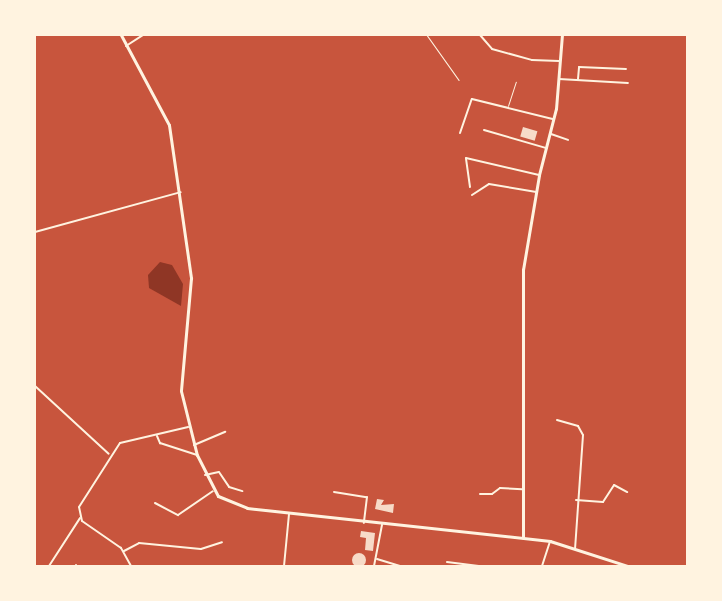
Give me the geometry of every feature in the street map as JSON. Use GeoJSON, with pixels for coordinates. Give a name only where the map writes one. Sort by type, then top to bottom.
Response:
{"type":"FeatureCollection","features":[{"type":"Feature","properties":{"kind":"main road"},"geometry":{"type":"LineString","coordinates":[[121,35],[164,111],[181,192],[191,278],[180,378],[188,427],[197,455],[213,491],[232,504],[364,523],[550,541],[628,566]]}},
{"type":"Feature","properties":{"kind":"street"},"geometry":{"type":"LineString","coordinates":[[126,46],[142,35]]}},
{"type":"Feature","properties":{"kind":"street"},"geometry":{"type":"LineString","coordinates":[[480,35],[492,49],[532,60],[560,61]]}},
{"type":"Feature","properties":{"kind":"street"},"geometry":{"type":"LineString","coordinates":[[524,538],[522,489],[523,270],[539,175],[554,120],[562,35]]}},
{"type":"Feature","properties":{"kind":"street"},"geometry":{"type":"LineString","coordinates":[[578,80],[579,67],[626,69]]}},
{"type":"Feature","properties":{"kind":"street"},"geometry":{"type":"LineString","coordinates":[[559,79],[628,83]]}},
{"type":"Feature","properties":{"kind":"street"},"geometry":{"type":"LineString","coordinates":[[460,133],[472,99],[554,120]]}},
{"type":"Feature","properties":{"kind":"street"},"geometry":{"type":"LineString","coordinates":[[484,130],[546,148]]}},
{"type":"Feature","properties":{"kind":"street"},"geometry":{"type":"LineString","coordinates":[[551,134],[568,140]]}},
{"type":"Feature","properties":{"kind":"street"},"geometry":{"type":"LineString","coordinates":[[470,187],[466,158],[539,175]]}},
{"type":"Feature","properties":{"kind":"street"},"geometry":{"type":"LineString","coordinates":[[472,195],[490,184],[536,192]]}},
{"type":"Feature","properties":{"kind":"street"},"geometry":{"type":"LineString","coordinates":[[35,232],[181,192]]}},
{"type":"Feature","properties":{"kind":"street"},"geometry":{"type":"LineString","coordinates":[[35,386],[109,454]]}},
{"type":"Feature","properties":{"kind":"street"},"geometry":{"type":"LineString","coordinates":[[557,420],[578,426],[583,435],[576,500],[575,549]]}},
{"type":"Feature","properties":{"kind":"street"},"geometry":{"type":"LineString","coordinates":[[562,426],[563,422]]}},
{"type":"Feature","properties":{"kind":"street"},"geometry":{"type":"LineString","coordinates":[[49,566],[80,518],[79,507],[109,454],[129,438],[157,436],[188,427]]}},
{"type":"Feature","properties":{"kind":"street"},"geometry":{"type":"LineString","coordinates":[[194,444],[225,432]]}},
{"type":"Feature","properties":{"kind":"street"},"geometry":{"type":"LineString","coordinates":[[157,436],[160,443],[197,455]]}},
{"type":"Feature","properties":{"kind":"street"},"geometry":{"type":"LineString","coordinates":[[205,475],[219,472],[229,487],[242,491]]}},
{"type":"Feature","properties":{"kind":"street"},"geometry":{"type":"LineString","coordinates":[[576,500],[603,502],[614,485],[627,492]]}},
{"type":"Feature","properties":{"kind":"street"},"geometry":{"type":"LineString","coordinates":[[480,494],[492,494],[500,488],[522,489]]}},
{"type":"Feature","properties":{"kind":"street"},"geometry":{"type":"LineString","coordinates":[[155,503],[178,515],[213,491]]}},
{"type":"Feature","properties":{"kind":"street"},"geometry":{"type":"LineString","coordinates":[[334,492],[367,497],[364,523]]}},
{"type":"Feature","properties":{"kind":"street"},"geometry":{"type":"LineString","coordinates":[[284,566],[290,512]]}},
{"type":"Feature","properties":{"kind":"street"},"geometry":{"type":"LineString","coordinates":[[80,518],[124,551],[131,566]]}},
{"type":"Feature","properties":{"kind":"street"},"geometry":{"type":"LineString","coordinates":[[374,566],[382,525]]}},
{"type":"Feature","properties":{"kind":"street"},"geometry":{"type":"LineString","coordinates":[[542,566],[550,541]]}},
{"type":"Feature","properties":{"kind":"street"},"geometry":{"type":"LineString","coordinates":[[124,551],[139,543],[201,549],[222,542]]}},
{"type":"Feature","properties":{"kind":"street"},"geometry":{"type":"LineString","coordinates":[[377,558],[400,566]]}},
{"type":"Feature","properties":{"kind":"street"},"geometry":{"type":"LineString","coordinates":[[447,562],[481,566]]}},
{"type":"Feature","properties":{"kind":"lane"},"geometry":{"type":"LineString","coordinates":[[508,108],[516,82]]}},
{"type":"Feature","properties":{"kind":"path"},"geometry":{"type":"LineString","coordinates":[[427,35],[459,80]]}},
{"type":"Feature","properties":{"kind":"shaded area"},"geometry":{"type":"Polygon","coordinates":[[[160,262],[172,265],[183,284],[181,306],[149,288],[148,275],[160,262]]]}},
{"type":"Feature","properties":{"kind":"building"},"geometry":{"type":"Polygon","coordinates":[[[523,127],[537,131],[535,141],[520,137],[523,127]]]}},
{"type":"Feature","properties":{"kind":"building"},"geometry":{"type":"Polygon","coordinates":[[[377,499],[384,500],[381,505],[394,504],[393,513],[375,509],[377,499]]]}},
{"type":"Feature","properties":{"kind":"building"},"geometry":{"type":"Polygon","coordinates":[[[361,531],[375,533],[373,551],[365,550],[366,538],[360,537],[361,531]]]}},
{"type":"Feature","properties":{"kind":"building"},"geometry":{"type":"Polygon","coordinates":[[[359,553],[364,555],[366,560],[364,565],[359,567],[354,565],[352,560],[354,555],[359,553]]]}}]}
